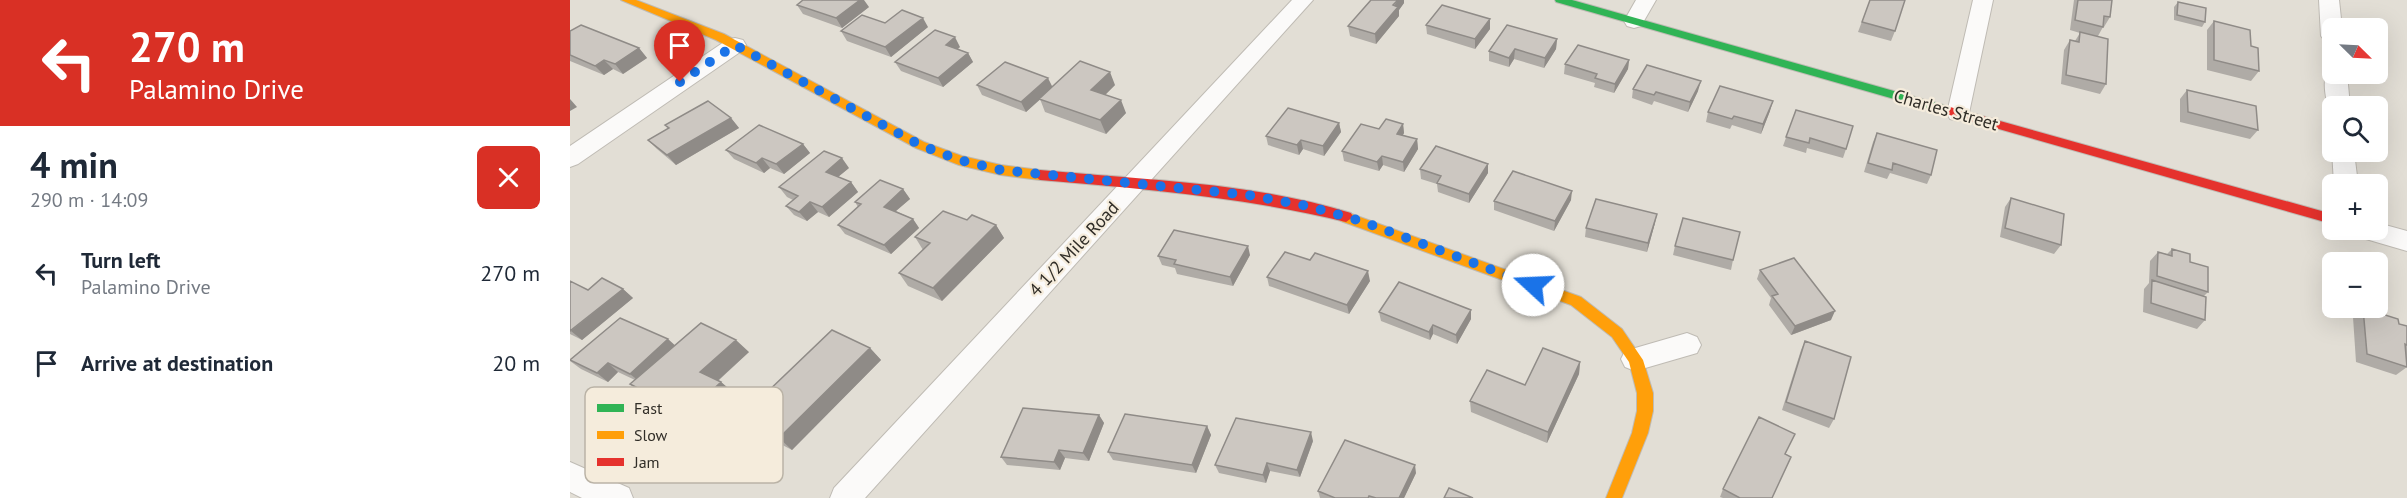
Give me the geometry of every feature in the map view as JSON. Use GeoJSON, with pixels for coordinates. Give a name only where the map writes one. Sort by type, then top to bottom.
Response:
{"type":"FeatureCollection","features":[{"type":"Feature","properties":{"kind":"street"},"geometry":{"type":"LineString","coordinates":[[626,0],[735,45],[920,145],[959,160],[1001,170],[1248,195],[1307,206],[1361,221],[1576,301],[1600,315],[1621,336],[1635,359],[1644,383],[1645,410],[1639,437],[1614,498]]}},
{"type":"Feature","properties":{"kind":"street","name":"4 1/2 Mile Road"},"geometry":{"type":"LineString","coordinates":[[845,498],[1303,0]]}},
{"type":"Feature","properties":{"kind":"street","name":"Charles Street"},"geometry":{"type":"LineString","coordinates":[[1560,0],[2322,216]]}},
{"type":"Feature","properties":{"kind":"street"},"geometry":{"type":"LineString","coordinates":[[1634,21],[1646,0]]}},
{"type":"Feature","properties":{"kind":"street"},"geometry":{"type":"LineString","coordinates":[[1958,113],[1983,0]]}},
{"type":"Feature","properties":{"kind":"street"},"geometry":{"type":"LineString","coordinates":[[2329,0],[2330,18]]}},
{"type":"Feature","properties":{"kind":"street"},"geometry":{"type":"LineString","coordinates":[[570,158],[735,45]]}},
{"type":"Feature","properties":{"kind":"street"},"geometry":{"type":"LineString","coordinates":[[2388,236],[2407,241]]}},
{"type":"Feature","properties":{"kind":"street"},"geometry":{"type":"LineString","coordinates":[[1635,359],[1687,345]]}},
{"type":"Feature","properties":{"kind":"street"},"geometry":{"type":"LineString","coordinates":[[570,476],[604,494],[618,498]]}},
{"type":"Feature","properties":{"kind":"building"},"geometry":{"type":"Polygon","coordinates":[[[803,0],[860,0],[836,18],[797,5],[803,0]]]}},
{"type":"Feature","properties":{"kind":"building"},"geometry":{"type":"Polygon","coordinates":[[[1371,0],[1398,0],[1393,5],[1398,7],[1375,34],[1348,26],[1371,0]]]}},
{"type":"Feature","properties":{"kind":"building"},"geometry":{"type":"Polygon","coordinates":[[[1870,0],[1905,0],[1895,31],[1862,22],[1870,0]]]}},
{"type":"Feature","properties":{"kind":"building"},"geometry":{"type":"Polygon","coordinates":[[[2078,0],[2112,0],[2110,17],[2104,16],[2103,27],[2075,20],[2078,0]]]}},
{"type":"Feature","properties":{"kind":"building"},"geometry":{"type":"Polygon","coordinates":[[[2178,2],[2206,8],[2205,22],[2177,15],[2178,2]]]}},
{"type":"Feature","properties":{"kind":"building"},"geometry":{"type":"Polygon","coordinates":[[[1442,5],[1490,19],[1475,39],[1426,25],[1442,5]]]}},
{"type":"Feature","properties":{"kind":"building"},"geometry":{"type":"Polygon","coordinates":[[[902,10],[923,18],[885,47],[841,31],[862,15],[885,23],[902,10]]]}},
{"type":"Feature","properties":{"kind":"building"},"geometry":{"type":"Polygon","coordinates":[[[2214,21],[2250,30],[2251,46],[2258,48],[2259,71],[2214,60],[2214,21]]]}},
{"type":"Feature","properties":{"kind":"building"},"geometry":{"type":"Polygon","coordinates":[[[581,25],[639,48],[615,64],[604,60],[595,66],[570,55],[570,31],[581,25]]]}},
{"type":"Feature","properties":{"kind":"building"},"geometry":{"type":"Polygon","coordinates":[[[1507,25],[1557,39],[1545,58],[1515,49],[1509,58],[1489,51],[1507,25]]]}},
{"type":"Feature","properties":{"kind":"building"},"geometry":{"type":"Polygon","coordinates":[[[935,30],[955,37],[946,45],[968,53],[938,78],[895,62],[935,30]]]}},
{"type":"Feature","properties":{"kind":"building"},"geometry":{"type":"Polygon","coordinates":[[[2080,32],[2108,39],[2106,84],[2066,75],[2070,40],[2079,42],[2080,32]]]}},
{"type":"Feature","properties":{"kind":"building"},"geometry":{"type":"Polygon","coordinates":[[[1578,45],[1629,60],[1615,84],[1595,78],[1597,74],[1565,64],[1578,45]]]}},
{"type":"Feature","properties":{"kind":"building"},"geometry":{"type":"Polygon","coordinates":[[[1080,61],[1110,72],[1091,90],[1121,100],[1100,120],[1039,99],[1080,61]]]}},
{"type":"Feature","properties":{"kind":"building"},"geometry":{"type":"Polygon","coordinates":[[[1005,62],[1048,78],[1021,102],[977,85],[1005,62]]]}},
{"type":"Feature","properties":{"kind":"building"},"geometry":{"type":"Polygon","coordinates":[[[1647,65],[1701,81],[1690,102],[1656,92],[1654,95],[1633,89],[1647,65]]]}},
{"type":"Feature","properties":{"kind":"building"},"geometry":{"type":"Polygon","coordinates":[[[1720,86],[1773,101],[1763,124],[1708,112],[1720,86]]]}},
{"type":"Feature","properties":{"kind":"building"},"geometry":{"type":"Polygon","coordinates":[[[2187,90],[2256,106],[2258,130],[2188,112],[2187,90]]]}},
{"type":"Feature","properties":{"kind":"building"},"geometry":{"type":"Polygon","coordinates":[[[708,101],[731,118],[667,155],[648,140],[669,128],[665,125],[708,101]]]}},
{"type":"Feature","properties":{"kind":"building"},"geometry":{"type":"Polygon","coordinates":[[[1288,108],[1339,123],[1323,146],[1301,140],[1297,145],[1266,136],[1288,108]]]}},
{"type":"Feature","properties":{"kind":"building"},"geometry":{"type":"Polygon","coordinates":[[[1796,110],[1853,126],[1846,149],[1810,138],[1809,143],[1786,137],[1796,110]]]}},
{"type":"Feature","properties":{"kind":"building"},"geometry":{"type":"Polygon","coordinates":[[[1386,119],[1403,124],[1397,134],[1417,139],[1403,162],[1382,156],[1377,162],[1342,151],[1361,124],[1379,129],[1386,119]]]}},
{"type":"Feature","properties":{"kind":"building"},"geometry":{"type":"Polygon","coordinates":[[[759,125],[803,144],[776,164],[762,158],[756,163],[726,150],[759,125]]]}},
{"type":"Feature","properties":{"kind":"building"},"geometry":{"type":"Polygon","coordinates":[[[1877,133],[1937,150],[1931,175],[1893,163],[1892,170],[1868,163],[1877,133]]]}},
{"type":"Feature","properties":{"kind":"building"},"geometry":{"type":"Polygon","coordinates":[[[1436,146],[1488,164],[1469,194],[1437,183],[1441,176],[1420,169],[1436,146]]]}},
{"type":"Feature","properties":{"kind":"building"},"geometry":{"type":"Polygon","coordinates":[[[824,151],[842,158],[826,172],[851,182],[822,207],[810,202],[799,212],[786,206],[798,196],[779,187],[824,151]]]}},
{"type":"Feature","properties":{"kind":"building"},"geometry":{"type":"Polygon","coordinates":[[[1513,171],[1572,191],[1555,221],[1494,201],[1513,171]]]}},
{"type":"Feature","properties":{"kind":"building"},"geometry":{"type":"Polygon","coordinates":[[[880,180],[903,189],[884,207],[913,219],[884,245],[838,225],[861,204],[855,202],[880,180]]]}},
{"type":"Feature","properties":{"kind":"building"},"geometry":{"type":"Polygon","coordinates":[[[2011,198],[2064,214],[2061,245],[2005,228],[2011,198]]]}},
{"type":"Feature","properties":{"kind":"building"},"geometry":{"type":"Polygon","coordinates":[[[1596,199],[1657,214],[1648,243],[1586,228],[1596,199]]]}},
{"type":"Feature","properties":{"kind":"building"},"geometry":{"type":"Polygon","coordinates":[[[943,211],[967,220],[972,215],[996,225],[933,288],[899,273],[930,243],[915,237],[943,211]]]}},
{"type":"Feature","properties":{"kind":"building"},"geometry":{"type":"Polygon","coordinates":[[[1683,218],[1740,232],[1733,260],[1675,246],[1683,218]]]}},
{"type":"Feature","properties":{"kind":"building"},"geometry":{"type":"Polygon","coordinates":[[[1174,230],[1248,246],[1230,277],[1174,264],[1176,260],[1158,256],[1174,230]]]}},
{"type":"Feature","properties":{"kind":"building"},"geometry":{"type":"Polygon","coordinates":[[[2172,249],[2190,254],[2190,262],[2208,267],[2208,292],[2157,276],[2158,252],[2172,256],[2172,249]]]}},
{"type":"Feature","properties":{"kind":"building"},"geometry":{"type":"Polygon","coordinates":[[[1285,252],[1310,260],[1315,253],[1368,271],[1347,305],[1267,277],[1285,252]]]}},
{"type":"Feature","properties":{"kind":"building"},"geometry":{"type":"Polygon","coordinates":[[[1794,258],[1835,311],[1795,326],[1772,296],[1778,294],[1760,270],[1794,258]]]}},
{"type":"Feature","properties":{"kind":"building"},"geometry":{"type":"Polygon","coordinates":[[[602,278],[623,289],[570,331],[570,281],[588,290],[602,278]]]}},
{"type":"Feature","properties":{"kind":"building"},"geometry":{"type":"Polygon","coordinates":[[[2152,280],[2206,297],[2205,320],[2151,303],[2152,280]]]}},
{"type":"Feature","properties":{"kind":"building"},"geometry":{"type":"Polygon","coordinates":[[[1399,282],[1471,310],[1456,335],[1433,325],[1429,332],[1379,312],[1399,282]]]}},
{"type":"Feature","properties":{"kind":"building"},"geometry":{"type":"Polygon","coordinates":[[[2388,316],[2398,319],[2399,324],[2407,326],[2407,345],[2405,344],[2407,367],[2367,354],[2364,318],[2388,318],[2388,316]]]}},
{"type":"Feature","properties":{"kind":"building"},"geometry":{"type":"Polygon","coordinates":[[[620,318],[668,339],[630,374],[608,363],[597,373],[570,360],[620,318]]]}},
{"type":"Feature","properties":{"kind":"building"},"geometry":{"type":"Polygon","coordinates":[[[701,323],[736,340],[700,372],[721,382],[716,387],[636,387],[630,384],[701,323]]]}},
{"type":"Feature","properties":{"kind":"building"},"geometry":{"type":"Polygon","coordinates":[[[832,330],[870,348],[783,434],[783,387],[772,387],[832,330]]]}},
{"type":"Feature","properties":{"kind":"building"},"geometry":{"type":"Polygon","coordinates":[[[1805,341],[1851,357],[1834,419],[1786,402],[1805,341]]]}},
{"type":"Feature","properties":{"kind":"building"},"geometry":{"type":"Polygon","coordinates":[[[1543,348],[1580,362],[1548,432],[1470,401],[1487,370],[1525,385],[1543,348]]]}},
{"type":"Feature","properties":{"kind":"building"},"geometry":{"type":"Polygon","coordinates":[[[1023,408],[1099,415],[1083,453],[1059,450],[1054,462],[1001,457],[1023,408]]]}},
{"type":"Feature","properties":{"kind":"building"},"geometry":{"type":"Polygon","coordinates":[[[1125,414],[1207,426],[1192,465],[1108,452],[1125,414]]]}},
{"type":"Feature","properties":{"kind":"building"},"geometry":{"type":"Polygon","coordinates":[[[1759,417],[1795,434],[1785,454],[1791,457],[1772,498],[1740,498],[1723,489],[1759,417]]]}},
{"type":"Feature","properties":{"kind":"building"},"geometry":{"type":"Polygon","coordinates":[[[1236,418],[1311,432],[1297,470],[1267,463],[1263,475],[1215,465],[1236,418]]]}},
{"type":"Feature","properties":{"kind":"building"},"geometry":{"type":"Polygon","coordinates":[[[1345,440],[1415,465],[1399,498],[1369,496],[1368,498],[1335,498],[1318,491],[1345,440]]]}},
{"type":"Feature","properties":{"kind":"building"},"geometry":{"type":"Polygon","coordinates":[[[1449,488],[1473,498],[1444,498],[1449,488]]]}},
{"type":"Feature","properties":{"kind":"traffic: fast"},"geometry":{"type":"LineString","coordinates":[[1560,0],[1943,109]]}},
{"type":"Feature","properties":{"kind":"traffic: slow"},"geometry":{"type":"LineString","coordinates":[[626,0],[720,37],[920,145],[959,160],[1001,170],[1040,175]]}},
{"type":"Feature","properties":{"kind":"traffic: slow"},"geometry":{"type":"LineString","coordinates":[[1346,217],[1576,301],[1617,333],[1636,360],[1645,393],[1645,411],[1640,433],[1614,498]]}},
{"type":"Feature","properties":{"kind":"traffic: jam"},"geometry":{"type":"LineString","coordinates":[[1943,109],[2322,216]]}},
{"type":"Feature","properties":{"kind":"traffic: jam"},"geometry":{"type":"LineString","coordinates":[[1040,175],[1232,194],[1346,217]]}},
{"type":"Feature","properties":{"kind":"route"},"geometry":{"type":"LineString","coordinates":[[680,82],[735,45],[920,145],[959,160],[1001,170],[1038,175],[1248,195],[1307,206],[1361,221],[1533,285]]}}]}
